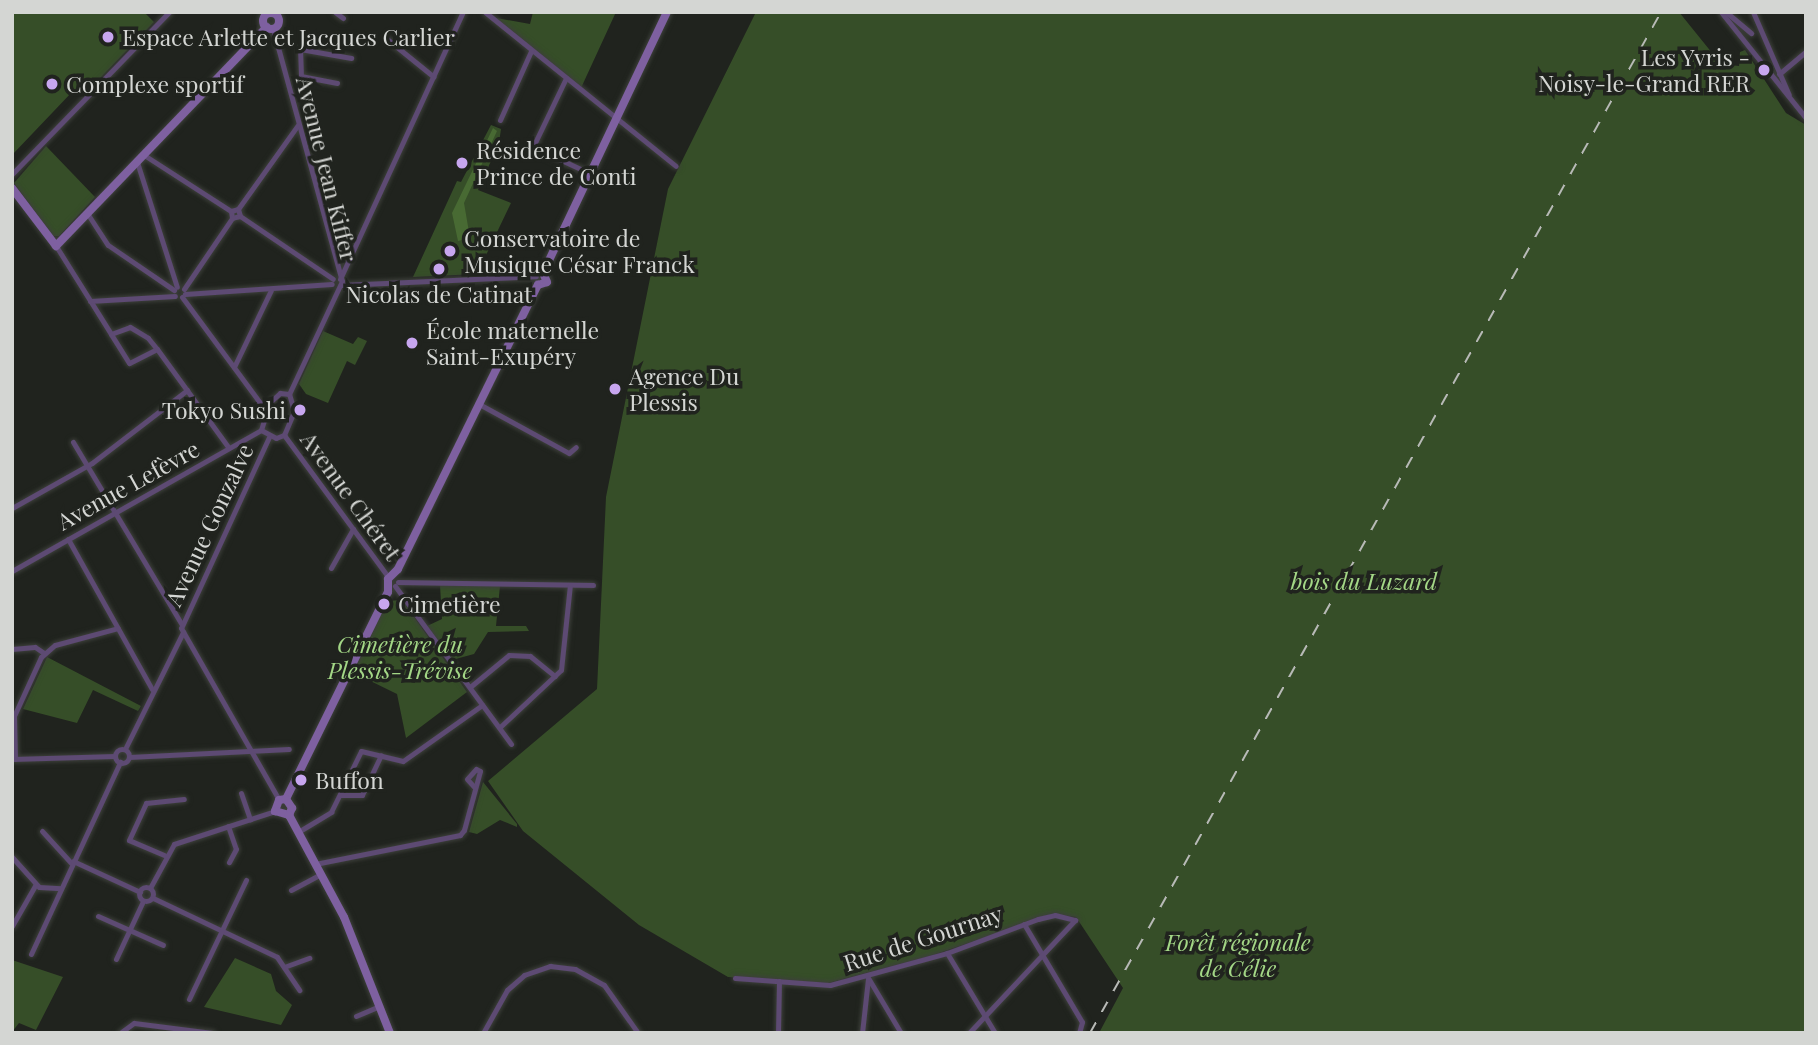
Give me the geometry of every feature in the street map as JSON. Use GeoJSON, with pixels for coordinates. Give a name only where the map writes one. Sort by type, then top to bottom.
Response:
{"type":"FeatureCollection","features":[{"type":"Feature","properties":{"kind":"street"},"geometry":{"type":"LineString","coordinates":[[12,174],[169,12]]}},
{"type":"Feature","properties":{"kind":"street"},"geometry":{"type":"LineString","coordinates":[[335,12],[343,18]]}},
{"type":"Feature","properties":{"kind":"street"},"geometry":{"type":"LineString","coordinates":[[289,394],[280,393],[266,411],[261,430],[269,437],[284,435],[294,411],[289,394],[337,282],[463,12]]}},
{"type":"Feature","properties":{"kind":"street"},"geometry":{"type":"LineString","coordinates":[[485,12],[676,166]]}},
{"type":"Feature","properties":{"kind":"street"},"geometry":{"type":"LineString","coordinates":[[275,811],[393,582],[667,12]]}},
{"type":"Feature","properties":{"kind":"street"},"geometry":{"type":"LineString","coordinates":[[1721,12],[1806,118]]}},
{"type":"Feature","properties":{"kind":"street"},"geometry":{"type":"LineString","coordinates":[[1727,12],[1753,32],[1762,31]]}},
{"type":"Feature","properties":{"kind":"street"},"geometry":{"type":"LineString","coordinates":[[1753,12],[1791,102]]}},
{"type":"Feature","properties":{"kind":"street"},"geometry":{"type":"LineString","coordinates":[[270,28],[264,19],[275,13]]}},
{"type":"Feature","properties":{"kind":"street"},"geometry":{"type":"LineString","coordinates":[[56,246],[270,28],[275,13]]}},
{"type":"Feature","properties":{"kind":"street"},"geometry":{"type":"LineString","coordinates":[[1747,43],[1756,20]]}},
{"type":"Feature","properties":{"kind":"street","name":"Avenue Jean Kiffer"},"geometry":{"type":"LineString","coordinates":[[270,28],[285,74],[337,282]]}},
{"type":"Feature","properties":{"kind":"street"},"geometry":{"type":"LineString","coordinates":[[387,39],[434,77]]}},
{"type":"Feature","properties":{"kind":"street"},"geometry":{"type":"LineString","coordinates":[[1754,53],[1768,46]]}},
{"type":"Feature","properties":{"kind":"street"},"geometry":{"type":"LineString","coordinates":[[337,83],[302,76],[300,49],[351,58]]}},
{"type":"Feature","properties":{"kind":"street"},"geometry":{"type":"LineString","coordinates":[[500,120],[531,51]]}},
{"type":"Feature","properties":{"kind":"street"},"geometry":{"type":"LineString","coordinates":[[1774,78],[1806,51]]}},
{"type":"Feature","properties":{"kind":"street"},"geometry":{"type":"LineString","coordinates":[[285,74],[293,75]]}},
{"type":"Feature","properties":{"kind":"street"},"geometry":{"type":"LineString","coordinates":[[566,79],[533,148],[589,173]]}},
{"type":"Feature","properties":{"kind":"street"},"geometry":{"type":"LineString","coordinates":[[179,292],[231,214],[238,209],[298,125]]}},
{"type":"Feature","properties":{"kind":"street"},"geometry":{"type":"LineString","coordinates":[[144,155],[337,282]]}},
{"type":"Feature","properties":{"kind":"street"},"geometry":{"type":"LineString","coordinates":[[136,162],[179,292],[266,411]]}},
{"type":"Feature","properties":{"kind":"street"},"geometry":{"type":"LineString","coordinates":[[12,188],[56,246],[129,363],[157,349]]}},
{"type":"Feature","properties":{"kind":"street"},"geometry":{"type":"LineString","coordinates":[[238,209],[240,216]]}},
{"type":"Feature","properties":{"kind":"street"},"geometry":{"type":"LineString","coordinates":[[87,213],[108,245],[179,292]]}},
{"type":"Feature","properties":{"kind":"street"},"geometry":{"type":"LineString","coordinates":[[90,301],[179,292],[271,290],[337,282],[539,278]]}},
{"type":"Feature","properties":{"kind":"street"},"geometry":{"type":"LineString","coordinates":[[234,367],[271,290]]}},
{"type":"Feature","properties":{"kind":"street"},"geometry":{"type":"LineString","coordinates":[[111,334],[130,327],[157,349],[229,448]]}},
{"type":"Feature","properties":{"kind":"street"},"geometry":{"type":"LineString","coordinates":[[12,508],[87,467],[187,390]]}},
{"type":"Feature","properties":{"kind":"street"},"geometry":{"type":"LineString","coordinates":[[478,404],[569,453],[576,447]]}},
{"type":"Feature","properties":{"kind":"street","name":"Avenue Lefèvre"},"geometry":{"type":"LineString","coordinates":[[12,571],[261,430]]}},
{"type":"Feature","properties":{"kind":"street","name":"Avenue Chéret"},"geometry":{"type":"LineString","coordinates":[[284,435],[511,744]]}},
{"type":"Feature","properties":{"kind":"street","name":"Avenue Gonzalve"},"geometry":{"type":"LineString","coordinates":[[125,749],[269,437]]}},
{"type":"Feature","properties":{"kind":"street"},"geometry":{"type":"LineString","coordinates":[[73,442],[251,751],[292,808],[289,815]]}},
{"type":"Feature","properties":{"kind":"street"},"geometry":{"type":"LineString","coordinates":[[331,568],[353,529]]}},
{"type":"Feature","properties":{"kind":"street"},"geometry":{"type":"LineString","coordinates":[[68,539],[152,689]]}},
{"type":"Feature","properties":{"kind":"street"},"geometry":{"type":"LineString","coordinates":[[393,582],[593,585]]}},
{"type":"Feature","properties":{"kind":"street"},"geometry":{"type":"LineString","coordinates":[[500,727],[555,676],[564,662],[570,585]]}},
{"type":"Feature","properties":{"kind":"street"},"geometry":{"type":"LineString","coordinates":[[118,628],[44,653],[14,716],[14,759],[115,756],[125,749],[129,757]]}},
{"type":"Feature","properties":{"kind":"street"},"geometry":{"type":"LineString","coordinates":[[12,649],[35,647],[44,653]]}},
{"type":"Feature","properties":{"kind":"street"},"geometry":{"type":"LineString","coordinates":[[470,687],[509,655],[530,656],[555,676]]}},
{"type":"Feature","properties":{"kind":"street"},"geometry":{"type":"LineString","coordinates":[[298,832],[326,817],[361,751],[395,761],[410,758],[482,705]]}},
{"type":"Feature","properties":{"kind":"street"},"geometry":{"type":"LineString","coordinates":[[31,954],[120,762],[129,757],[289,749]]}},
{"type":"Feature","properties":{"kind":"street"},"geometry":{"type":"LineString","coordinates":[[340,795],[362,795],[381,755]]}},
{"type":"Feature","properties":{"kind":"street"},"geometry":{"type":"LineString","coordinates":[[115,756],[120,762]]}},
{"type":"Feature","properties":{"kind":"street"},"geometry":{"type":"LineString","coordinates":[[315,864],[460,835],[475,788]]}},
{"type":"Feature","properties":{"kind":"street"},"geometry":{"type":"LineString","coordinates":[[241,793],[250,819]]}},
{"type":"Feature","properties":{"kind":"street"},"geometry":{"type":"LineString","coordinates":[[164,855],[129,839],[146,803],[184,799]]}},
{"type":"Feature","properties":{"kind":"street"},"geometry":{"type":"LineString","coordinates":[[153,898],[150,888],[164,855],[174,844],[275,811],[289,815],[321,874],[390,1033]]}},
{"type":"Feature","properties":{"kind":"street"},"geometry":{"type":"LineString","coordinates":[[228,826],[236,849],[229,862]]}},
{"type":"Feature","properties":{"kind":"street"},"geometry":{"type":"LineString","coordinates":[[42,831],[73,863],[140,892],[150,888]]}},
{"type":"Feature","properties":{"kind":"street"},"geometry":{"type":"LineString","coordinates":[[12,857],[36,884],[61,888]]}},
{"type":"Feature","properties":{"kind":"street"},"geometry":{"type":"LineString","coordinates":[[291,891],[321,874]]}},
{"type":"Feature","properties":{"kind":"street"},"geometry":{"type":"LineString","coordinates":[[189,999],[246,880]]}},
{"type":"Feature","properties":{"kind":"street"},"geometry":{"type":"LineString","coordinates":[[12,926],[36,884]]}},
{"type":"Feature","properties":{"kind":"street"},"geometry":{"type":"LineString","coordinates":[[116,959],[143,901],[140,892]]}},
{"type":"Feature","properties":{"kind":"street"},"geometry":{"type":"LineString","coordinates":[[143,901],[153,898],[277,957],[299,990]]}},
{"type":"Feature","properties":{"kind":"street","name":"Rue de Gournay"},"geometry":{"type":"LineString","coordinates":[[735,978],[828,985],[868,977],[947,953],[1055,915],[1076,922],[1043,957]]}},
{"type":"Feature","properties":{"kind":"street"},"geometry":{"type":"LineString","coordinates":[[98,916],[163,945]]}},
{"type":"Feature","properties":{"kind":"street"},"geometry":{"type":"LineString","coordinates":[[1024,924],[1083,1025],[1079,1033]]}},
{"type":"Feature","properties":{"kind":"street"},"geometry":{"type":"LineString","coordinates":[[947,953],[995,1033]]}},
{"type":"Feature","properties":{"kind":"street"},"geometry":{"type":"LineString","coordinates":[[969,1033],[1043,957]]}},
{"type":"Feature","properties":{"kind":"street"},"geometry":{"type":"LineString","coordinates":[[284,967],[309,958]]}},
{"type":"Feature","properties":{"kind":"street"},"geometry":{"type":"LineString","coordinates":[[483,1033],[511,986],[550,966],[575,969],[604,985],[638,1033]]}},
{"type":"Feature","properties":{"kind":"street"},"geometry":{"type":"LineString","coordinates":[[862,1033],[868,977]]}},
{"type":"Feature","properties":{"kind":"street"},"geometry":{"type":"LineString","coordinates":[[868,977],[901,1033]]}},
{"type":"Feature","properties":{"kind":"street"},"geometry":{"type":"LineString","coordinates":[[778,1033],[779,981]]}},
{"type":"Feature","properties":{"kind":"street"},"geometry":{"type":"LineString","coordinates":[[356,1016],[380,1006]]}},
{"type":"Feature","properties":{"kind":"street"},"geometry":{"type":"LineString","coordinates":[[120,1033],[134,1023],[212,1033]]}},
{"type":"Feature","properties":{"kind":"green space","name":"Complexe sportif"},"geometry":{"type":"Polygon","coordinates":[[[12,12],[144,12],[154,22],[83,96],[73,91],[13,154],[12,12]]]}},
{"type":"Feature","properties":{"kind":"green space"},"geometry":{"type":"Polygon","coordinates":[[[533,12],[616,12],[581,88],[491,17],[530,24],[533,12]]]}},
{"type":"Feature","properties":{"kind":"green space","name":"bois du Luzard"},"geometry":{"type":"Polygon","coordinates":[[[756,12],[1679,12],[1721,64],[1739,66],[1740,52],[1745,50],[1786,113],[1806,125],[1806,1033],[1099,1033],[1123,988],[1076,917],[1053,914],[930,956],[828,983],[728,977],[639,925],[523,831],[488,781],[597,689],[606,497],[668,189],[756,12]]]}},
{"type":"Feature","properties":{"kind":"green space"},"geometry":{"type":"Polygon","coordinates":[[[491,125],[501,129],[499,143],[478,190],[511,203],[477,274],[413,277],[457,181],[461,182],[491,125]]]}},
{"type":"Feature","properties":{"kind":"green space"},"geometry":{"type":"Polygon","coordinates":[[[46,146],[95,197],[59,236],[53,236],[14,183],[46,146]]]}},
{"type":"Feature","properties":{"kind":"green space"},"geometry":{"type":"Polygon","coordinates":[[[323,331],[353,344],[358,337],[367,341],[355,365],[347,361],[328,403],[306,394],[299,384],[323,331]]]}},
{"type":"Feature","properties":{"kind":"green space"},"geometry":{"type":"Polygon","coordinates":[[[440,585],[500,586],[496,626],[526,626],[529,631],[488,632],[474,654],[452,660],[427,626],[442,619],[440,585]]]}},
{"type":"Feature","properties":{"kind":"green space","name":"Cimetière du Plessis-Trévise"},"geometry":{"type":"Polygon","coordinates":[[[402,600],[467,692],[406,738],[397,694],[352,672],[386,601],[402,600]]]}},
{"type":"Feature","properties":{"kind":"green space"},"geometry":{"type":"Polygon","coordinates":[[[47,657],[141,706],[138,711],[93,690],[77,723],[23,709],[47,657]]]}},
{"type":"Feature","properties":{"kind":"green space"},"geometry":{"type":"Polygon","coordinates":[[[483,782],[517,827],[500,820],[477,834],[469,832],[483,782]]]}},
{"type":"Feature","properties":{"kind":"green space"},"geometry":{"type":"Polygon","coordinates":[[[235,958],[271,974],[276,991],[292,1005],[281,1025],[204,1007],[235,958]]]}},
{"type":"Feature","properties":{"kind":"green space"},"geometry":{"type":"Polygon","coordinates":[[[12,960],[63,977],[36,1030],[19,1023],[12,1032],[12,960]]]}},
{"type":"Feature","properties":{"kind":"shaded area"},"geometry":{"type":"Polygon","coordinates":[[[493,128],[497,131],[464,203],[470,238],[458,241],[452,213],[493,128]]]}},
{"type":"Feature","properties":{"kind":"railway"},"geometry":{"type":"LineString","coordinates":[[1090,1033],[1661,12]]}},
{"type":"Feature","properties":{"kind":"place","name":"Espace Arlette et Jacques Carlier"},"geometry":{"type":"Point","coordinates":[108,37]}},
{"type":"Feature","properties":{"kind":"place","name":"Les Yvris - Noisy-le-Grand RER"},"geometry":{"type":"Point","coordinates":[1764,70]}},
{"type":"Feature","properties":{"kind":"place","name":"Complexe sportif"},"geometry":{"type":"Point","coordinates":[52,84]}},
{"type":"Feature","properties":{"kind":"place","name":"Résidence Prince de Conti"},"geometry":{"type":"Point","coordinates":[462,163]}},
{"type":"Feature","properties":{"kind":"place","name":"Conservatoire de Musique César Franck"},"geometry":{"type":"Point","coordinates":[450,251]}},
{"type":"Feature","properties":{"kind":"place","name":"Nicolas de Catinat"},"geometry":{"type":"Point","coordinates":[439,269]}},
{"type":"Feature","properties":{"kind":"place","name":"École maternelle Saint-Exupéry"},"geometry":{"type":"Point","coordinates":[412,343]}},
{"type":"Feature","properties":{"kind":"place","name":"Agence Du Plessis"},"geometry":{"type":"Point","coordinates":[615,389]}},
{"type":"Feature","properties":{"kind":"place","name":"Tokyo Sushi"},"geometry":{"type":"Point","coordinates":[300,410]}},
{"type":"Feature","properties":{"kind":"place","name":"Cimetière"},"geometry":{"type":"Point","coordinates":[384,604]}},
{"type":"Feature","properties":{"kind":"place","name":"Buffon"},"geometry":{"type":"Point","coordinates":[301,780]}},
{"type":"Feature","properties":{"kind":"park label","name":"Forêt régionale de Célie"},"geometry":{"type":"Point","coordinates":[1238,955]}}]}
